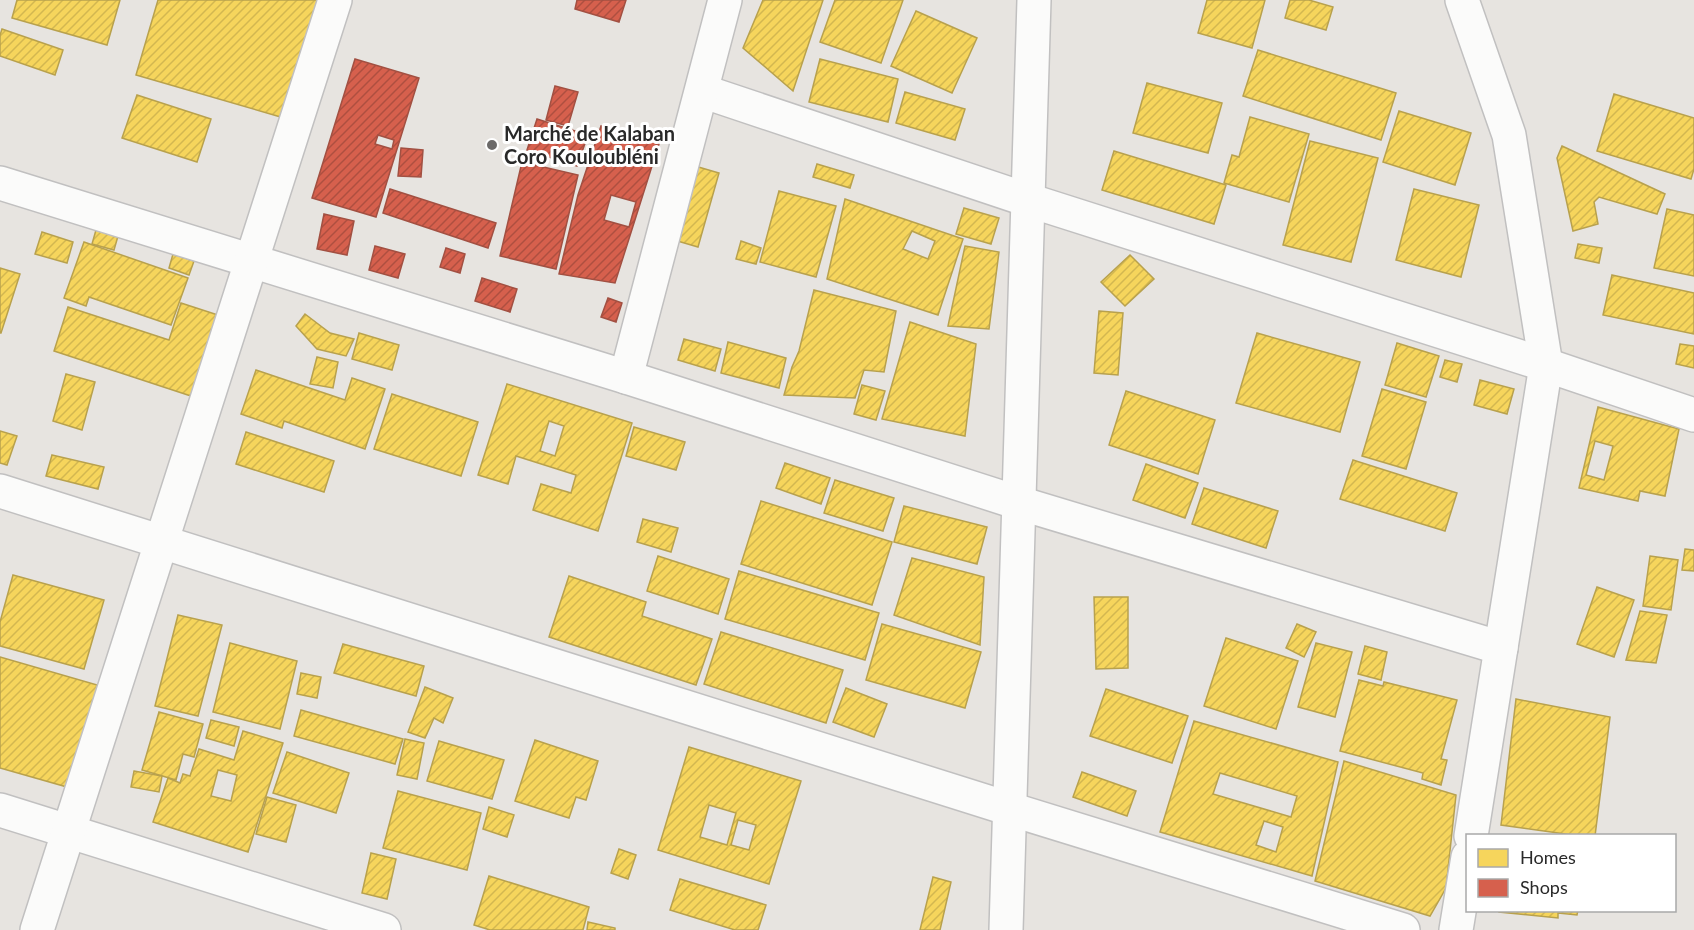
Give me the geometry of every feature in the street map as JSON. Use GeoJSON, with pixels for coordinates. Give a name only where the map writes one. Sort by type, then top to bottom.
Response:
{"type":"FeatureCollection","features":[{"type":"Feature","properties":{"kind":"street"},"geometry":{"type":"LineString","coordinates":[[37,930],[335,0]]}},
{"type":"Feature","properties":{"kind":"street"},"geometry":{"type":"LineString","coordinates":[[626,377],[725,0]]}},
{"type":"Feature","properties":{"kind":"street"},"geometry":{"type":"LineString","coordinates":[[1006,930],[1034,0]]}},
{"type":"Feature","properties":{"kind":"street"},"geometry":{"type":"LineString","coordinates":[[1462,0],[1509,135],[1546,365],[1471,834]]}},
{"type":"Feature","properties":{"kind":"street"},"geometry":{"type":"LineString","coordinates":[[702,91],[1028,200],[1546,365],[1694,415]]}},
{"type":"Feature","properties":{"kind":"street"},"geometry":{"type":"LineString","coordinates":[[0,183],[626,377],[1019,503],[1501,648]]}},
{"type":"Feature","properties":{"kind":"street"},"geometry":{"type":"LineString","coordinates":[[0,491],[1010,809],[1403,930]]}},
{"type":"Feature","properties":{"kind":"street"},"geometry":{"type":"LineString","coordinates":[[0,810],[384,930]]}},
{"type":"Feature","properties":{"kind":"street"},"geometry":{"type":"LineString","coordinates":[[1456,930],[1466,864]]}},
{"type":"Feature","properties":{"kind":"building: Homes"},"geometry":{"type":"Polygon","coordinates":[[[17,0],[120,0],[107,45],[12,18],[17,0]]]}},
{"type":"Feature","properties":{"kind":"building: Homes"},"geometry":{"type":"Polygon","coordinates":[[[158,0],[326,0],[291,120],[136,75],[158,0]]]}},
{"type":"Feature","properties":{"kind":"building: Homes"},"geometry":{"type":"Polygon","coordinates":[[[763,0],[823,0],[793,91],[743,48],[763,0]]]}},
{"type":"Feature","properties":{"kind":"building: Homes"},"geometry":{"type":"Polygon","coordinates":[[[835,0],[903,0],[881,63],[820,42],[835,0]]]}},
{"type":"Feature","properties":{"kind":"building: Homes"},"geometry":{"type":"Polygon","coordinates":[[[1207,0],[1265,0],[1252,48],[1198,33],[1207,0]]]}},
{"type":"Feature","properties":{"kind":"building: Homes"},"geometry":{"type":"Polygon","coordinates":[[[1290,0],[1309,0],[1333,7],[1326,30],[1285,18],[1290,0]]]}},
{"type":"Feature","properties":{"kind":"building: Homes"},"geometry":{"type":"Polygon","coordinates":[[[916,11],[977,38],[952,93],[891,66],[916,11]]]}},
{"type":"Feature","properties":{"kind":"building: Homes"},"geometry":{"type":"Polygon","coordinates":[[[2,29],[63,50],[55,75],[0,56],[2,29]]]}},
{"type":"Feature","properties":{"kind":"building: Homes"},"geometry":{"type":"Polygon","coordinates":[[[1258,50],[1396,93],[1381,140],[1243,96],[1258,50]]]}},
{"type":"Feature","properties":{"kind":"building: Homes"},"geometry":{"type":"Polygon","coordinates":[[[820,59],[898,79],[888,122],[809,102],[820,59]]]}},
{"type":"Feature","properties":{"kind":"building: Homes"},"geometry":{"type":"Polygon","coordinates":[[[1147,83],[1222,103],[1208,153],[1133,133],[1147,83]]]}},
{"type":"Feature","properties":{"kind":"building: Homes"},"geometry":{"type":"Polygon","coordinates":[[[905,92],[965,109],[955,140],[896,123],[905,92]]]}},
{"type":"Feature","properties":{"kind":"building: Homes"},"geometry":{"type":"Polygon","coordinates":[[[1614,94],[1694,118],[1694,169],[1691,179],[1597,151],[1614,94]]]}},
{"type":"Feature","properties":{"kind":"building: Homes"},"geometry":{"type":"Polygon","coordinates":[[[137,95],[211,119],[197,162],[122,138],[137,95]]]}},
{"type":"Feature","properties":{"kind":"building: Homes"},"geometry":{"type":"Polygon","coordinates":[[[1399,111],[1471,133],[1455,185],[1383,162],[1399,111]]]}},
{"type":"Feature","properties":{"kind":"building: Homes"},"geometry":{"type":"Polygon","coordinates":[[[1250,117],[1309,134],[1289,202],[1224,183],[1232,155],[1239,157],[1250,117]]]}},
{"type":"Feature","properties":{"kind":"building: Homes"},"geometry":{"type":"Polygon","coordinates":[[[1310,141],[1378,158],[1351,262],[1283,245],[1310,141]]]}},
{"type":"Feature","properties":{"kind":"building: Homes"},"geometry":{"type":"Polygon","coordinates":[[[1562,146],[1665,194],[1657,214],[1599,197],[1594,202],[1598,224],[1573,231],[1557,158],[1562,146]]]}},
{"type":"Feature","properties":{"kind":"building: Homes"},"geometry":{"type":"Polygon","coordinates":[[[1114,151],[1226,185],[1214,224],[1102,190],[1114,151]]]}},
{"type":"Feature","properties":{"kind":"building: Homes"},"geometry":{"type":"Polygon","coordinates":[[[817,164],[854,175],[850,188],[813,177],[817,164]]]}},
{"type":"Feature","properties":{"kind":"building: Homes"},"geometry":{"type":"Polygon","coordinates":[[[695,166],[719,173],[698,247],[674,240],[695,166]]]}},
{"type":"Feature","properties":{"kind":"building: Homes"},"geometry":{"type":"Polygon","coordinates":[[[1414,189],[1479,205],[1461,277],[1396,260],[1414,189]]]}},
{"type":"Feature","properties":{"kind":"building: Homes"},"geometry":{"type":"Polygon","coordinates":[[[779,191],[836,206],[816,277],[760,262],[779,191]]]}},
{"type":"Feature","properties":{"kind":"building: Homes"},"geometry":{"type":"Polygon","coordinates":[[[845,199],[963,239],[938,315],[827,279],[845,199]],[[912,231],[903,249],[928,259],[935,241],[912,231]]]}},
{"type":"Feature","properties":{"kind":"building: Homes"},"geometry":{"type":"Polygon","coordinates":[[[964,208],[999,218],[991,244],[956,234],[964,208]]]}},
{"type":"Feature","properties":{"kind":"building: Homes"},"geometry":{"type":"Polygon","coordinates":[[[1667,209],[1694,215],[1694,276],[1654,268],[1667,209]]]}},
{"type":"Feature","properties":{"kind":"building: Homes"},"geometry":{"type":"Polygon","coordinates":[[[98,223],[120,229],[114,250],[92,244],[98,223]]]}},
{"type":"Feature","properties":{"kind":"building: Homes"},"geometry":{"type":"Polygon","coordinates":[[[42,232],[73,242],[67,263],[35,254],[42,232]]]}},
{"type":"Feature","properties":{"kind":"building: Homes"},"geometry":{"type":"Polygon","coordinates":[[[741,241],[761,248],[756,264],[736,259],[741,241]]]}},
{"type":"Feature","properties":{"kind":"building: Homes"},"geometry":{"type":"Polygon","coordinates":[[[84,242],[188,278],[171,325],[89,297],[86,306],[64,298],[84,242]]]}},
{"type":"Feature","properties":{"kind":"building: Homes"},"geometry":{"type":"Polygon","coordinates":[[[1578,244],[1602,248],[1599,263],[1575,258],[1578,244]]]}},
{"type":"Feature","properties":{"kind":"building: Homes"},"geometry":{"type":"Polygon","coordinates":[[[965,246],[999,252],[989,329],[948,326],[965,246]]]}},
{"type":"Feature","properties":{"kind":"building: Homes"},"geometry":{"type":"Polygon","coordinates":[[[173,254],[194,261],[189,275],[169,268],[173,254]]]}},
{"type":"Feature","properties":{"kind":"building: Homes"},"geometry":{"type":"Polygon","coordinates":[[[1130,255],[1154,279],[1125,306],[1101,282],[1130,255]]]}},
{"type":"Feature","properties":{"kind":"building: Homes"},"geometry":{"type":"Polygon","coordinates":[[[0,268],[20,274],[1,333],[0,333],[0,268]]]}},
{"type":"Feature","properties":{"kind":"building: Homes"},"geometry":{"type":"Polygon","coordinates":[[[1612,275],[1694,293],[1694,334],[1603,315],[1612,275]]]}},
{"type":"Feature","properties":{"kind":"building: Homes"},"geometry":{"type":"Polygon","coordinates":[[[814,290],[896,311],[884,372],[864,370],[855,398],[784,395],[799,351],[814,290]]]}},
{"type":"Feature","properties":{"kind":"building: Homes"},"geometry":{"type":"Polygon","coordinates":[[[181,303],[224,317],[197,398],[54,351],[68,307],[169,340],[181,303]]]}},
{"type":"Feature","properties":{"kind":"building: Homes"},"geometry":{"type":"Polygon","coordinates":[[[1099,311],[1123,313],[1118,375],[1094,373],[1099,311]]]}},
{"type":"Feature","properties":{"kind":"building: Homes"},"geometry":{"type":"Polygon","coordinates":[[[305,314],[330,333],[354,339],[346,356],[317,349],[296,326],[305,314]]]}},
{"type":"Feature","properties":{"kind":"building: Homes"},"geometry":{"type":"Polygon","coordinates":[[[910,322],[976,344],[965,436],[882,419],[910,322]]]}},
{"type":"Feature","properties":{"kind":"building: Homes"},"geometry":{"type":"Polygon","coordinates":[[[359,333],[399,345],[392,370],[352,359],[359,333]]]}},
{"type":"Feature","properties":{"kind":"building: Homes"},"geometry":{"type":"Polygon","coordinates":[[[1257,333],[1360,362],[1340,432],[1236,403],[1257,333]]]}},
{"type":"Feature","properties":{"kind":"building: Homes"},"geometry":{"type":"Polygon","coordinates":[[[684,339],[721,349],[715,371],[678,360],[684,339]]]}},
{"type":"Feature","properties":{"kind":"building: Homes"},"geometry":{"type":"Polygon","coordinates":[[[728,342],[786,358],[779,388],[721,373],[728,342]]]}},
{"type":"Feature","properties":{"kind":"building: Homes"},"geometry":{"type":"Polygon","coordinates":[[[1397,343],[1439,356],[1426,397],[1385,385],[1397,343]]]}},
{"type":"Feature","properties":{"kind":"building: Homes"},"geometry":{"type":"Polygon","coordinates":[[[1680,344],[1694,346],[1694,368],[1676,364],[1680,344]]]}},
{"type":"Feature","properties":{"kind":"building: Homes"},"geometry":{"type":"Polygon","coordinates":[[[317,357],[338,362],[333,388],[310,384],[317,357]]]}},
{"type":"Feature","properties":{"kind":"building: Homes"},"geometry":{"type":"Polygon","coordinates":[[[1445,360],[1462,364],[1457,382],[1440,377],[1445,360]]]}},
{"type":"Feature","properties":{"kind":"building: Homes"},"geometry":{"type":"Polygon","coordinates":[[[256,370],[345,400],[352,378],[385,389],[365,449],[284,421],[282,428],[241,414],[256,370]]]}},
{"type":"Feature","properties":{"kind":"building: Homes"},"geometry":{"type":"Polygon","coordinates":[[[66,374],[95,382],[82,430],[53,421],[66,374]]]}},
{"type":"Feature","properties":{"kind":"building: Homes"},"geometry":{"type":"Polygon","coordinates":[[[1480,380],[1514,389],[1507,414],[1474,405],[1480,380]]]}},
{"type":"Feature","properties":{"kind":"building: Homes"},"geometry":{"type":"Polygon","coordinates":[[[507,384],[632,423],[598,531],[533,510],[541,484],[571,493],[576,475],[516,456],[508,484],[478,475],[507,384]],[[549,421],[540,451],[555,456],[564,426],[549,421]]]}},
{"type":"Feature","properties":{"kind":"building: Homes"},"geometry":{"type":"Polygon","coordinates":[[[862,385],[885,391],[876,420],[854,414],[862,385]]]}},
{"type":"Feature","properties":{"kind":"building: Homes"},"geometry":{"type":"Polygon","coordinates":[[[1382,389],[1426,402],[1406,469],[1362,456],[1382,389]]]}},
{"type":"Feature","properties":{"kind":"building: Homes"},"geometry":{"type":"Polygon","coordinates":[[[1126,391],[1215,420],[1198,474],[1109,445],[1126,391]]]}},
{"type":"Feature","properties":{"kind":"building: Homes"},"geometry":{"type":"Polygon","coordinates":[[[392,394],[478,422],[461,476],[374,449],[392,394]]]}},
{"type":"Feature","properties":{"kind":"building: Homes"},"geometry":{"type":"Polygon","coordinates":[[[1598,407],[1679,429],[1665,496],[1640,491],[1638,501],[1579,488],[1598,407]],[[1595,441],[1586,475],[1604,480],[1613,446],[1595,441]]]}},
{"type":"Feature","properties":{"kind":"building: Homes"},"geometry":{"type":"Polygon","coordinates":[[[634,427],[685,442],[676,470],[626,456],[634,427]]]}},
{"type":"Feature","properties":{"kind":"building: Homes"},"geometry":{"type":"Polygon","coordinates":[[[0,431],[17,436],[7,465],[0,463],[0,431]]]}},
{"type":"Feature","properties":{"kind":"building: Homes"},"geometry":{"type":"Polygon","coordinates":[[[246,432],[334,461],[324,492],[236,464],[246,432]]]}},
{"type":"Feature","properties":{"kind":"building: Homes"},"geometry":{"type":"Polygon","coordinates":[[[52,455],[104,467],[98,489],[46,476],[52,455]]]}},
{"type":"Feature","properties":{"kind":"building: Homes"},"geometry":{"type":"Polygon","coordinates":[[[1353,460],[1457,493],[1445,531],[1340,499],[1353,460]]]}},
{"type":"Feature","properties":{"kind":"building: Homes"},"geometry":{"type":"Polygon","coordinates":[[[785,463],[830,478],[821,504],[776,488],[785,463]]]}},
{"type":"Feature","properties":{"kind":"building: Homes"},"geometry":{"type":"Polygon","coordinates":[[[1146,464],[1198,483],[1185,518],[1133,500],[1146,464]]]}},
{"type":"Feature","properties":{"kind":"building: Homes"},"geometry":{"type":"Polygon","coordinates":[[[835,480],[894,498],[883,531],[824,513],[835,480]]]}},
{"type":"Feature","properties":{"kind":"building: Homes"},"geometry":{"type":"Polygon","coordinates":[[[1204,488],[1278,511],[1266,548],[1192,524],[1204,488]]]}},
{"type":"Feature","properties":{"kind":"building: Homes"},"geometry":{"type":"Polygon","coordinates":[[[761,501],[892,542],[872,605],[741,564],[761,501]]]}},
{"type":"Feature","properties":{"kind":"building: Homes"},"geometry":{"type":"Polygon","coordinates":[[[904,506],[987,527],[977,564],[894,542],[904,506]]]}},
{"type":"Feature","properties":{"kind":"building: Homes"},"geometry":{"type":"Polygon","coordinates":[[[643,519],[678,528],[671,552],[637,542],[643,519]]]}},
{"type":"Feature","properties":{"kind":"building: Homes"},"geometry":{"type":"Polygon","coordinates":[[[1685,549],[1694,550],[1694,571],[1682,570],[1685,549]]]}},
{"type":"Feature","properties":{"kind":"building: Homes"},"geometry":{"type":"Polygon","coordinates":[[[658,556],[729,579],[718,614],[647,591],[658,556]]]}},
{"type":"Feature","properties":{"kind":"building: Homes"},"geometry":{"type":"Polygon","coordinates":[[[1650,556],[1678,560],[1671,610],[1643,606],[1650,556]]]}},
{"type":"Feature","properties":{"kind":"building: Homes"},"geometry":{"type":"Polygon","coordinates":[[[912,558],[984,577],[980,645],[894,615],[912,558]]]}},
{"type":"Feature","properties":{"kind":"building: Homes"},"geometry":{"type":"Polygon","coordinates":[[[739,571],[879,613],[865,660],[725,619],[739,571]]]}},
{"type":"Feature","properties":{"kind":"building: Homes"},"geometry":{"type":"Polygon","coordinates":[[[13,575],[104,600],[84,669],[0,646],[0,622],[13,575]]]}},
{"type":"Feature","properties":{"kind":"building: Homes"},"geometry":{"type":"Polygon","coordinates":[[[569,576],[646,602],[642,616],[712,639],[696,685],[549,637],[569,576]]]}},
{"type":"Feature","properties":{"kind":"building: Homes"},"geometry":{"type":"Polygon","coordinates":[[[1597,587],[1634,600],[1614,657],[1577,644],[1597,587]]]}},
{"type":"Feature","properties":{"kind":"building: Homes"},"geometry":{"type":"Polygon","coordinates":[[[1094,597],[1128,597],[1128,668],[1096,669],[1094,597]]]}},
{"type":"Feature","properties":{"kind":"building: Homes"},"geometry":{"type":"Polygon","coordinates":[[[1640,611],[1667,615],[1656,663],[1626,660],[1640,611]]]}},
{"type":"Feature","properties":{"kind":"building: Homes"},"geometry":{"type":"Polygon","coordinates":[[[178,615],[222,625],[198,716],[155,706],[178,615]]]}},
{"type":"Feature","properties":{"kind":"building: Homes"},"geometry":{"type":"Polygon","coordinates":[[[882,624],[981,652],[965,708],[866,680],[882,624]]]}},
{"type":"Feature","properties":{"kind":"building: Homes"},"geometry":{"type":"Polygon","coordinates":[[[1297,624],[1316,632],[1304,657],[1286,648],[1297,624]]]}},
{"type":"Feature","properties":{"kind":"building: Homes"},"geometry":{"type":"Polygon","coordinates":[[[721,632],[843,670],[826,723],[704,684],[721,632]]]}},
{"type":"Feature","properties":{"kind":"building: Homes"},"geometry":{"type":"Polygon","coordinates":[[[1226,638],[1298,661],[1276,729],[1204,706],[1226,638]]]}},
{"type":"Feature","properties":{"kind":"building: Homes"},"geometry":{"type":"Polygon","coordinates":[[[230,643],[297,661],[280,729],[213,712],[230,643]]]}},
{"type":"Feature","properties":{"kind":"building: Homes"},"geometry":{"type":"Polygon","coordinates":[[[1316,643],[1352,652],[1335,717],[1298,707],[1316,643]]]}},
{"type":"Feature","properties":{"kind":"building: Homes"},"geometry":{"type":"Polygon","coordinates":[[[343,644],[424,666],[416,696],[334,673],[343,644]]]}},
{"type":"Feature","properties":{"kind":"building: Homes"},"geometry":{"type":"Polygon","coordinates":[[[1365,646],[1387,652],[1381,680],[1358,674],[1365,646]]]}},
{"type":"Feature","properties":{"kind":"building: Homes"},"geometry":{"type":"Polygon","coordinates":[[[0,657],[104,687],[74,789],[0,768],[0,657]]]}},
{"type":"Feature","properties":{"kind":"building: Homes"},"geometry":{"type":"Polygon","coordinates":[[[301,673],[321,677],[317,698],[297,694],[301,673]]]}},
{"type":"Feature","properties":{"kind":"building: Homes"},"geometry":{"type":"Polygon","coordinates":[[[1359,680],[1383,686],[1384,682],[1457,700],[1441,759],[1447,760],[1441,785],[1422,779],[1423,773],[1340,751],[1359,680]]]}},
{"type":"Feature","properties":{"kind":"building: Homes"},"geometry":{"type":"Polygon","coordinates":[[[425,687],[453,698],[443,723],[434,718],[425,738],[408,732],[425,687]]]}},
{"type":"Feature","properties":{"kind":"building: Homes"},"geometry":{"type":"Polygon","coordinates":[[[846,688],[887,704],[874,737],[833,722],[846,688]]]}},
{"type":"Feature","properties":{"kind":"building: Homes"},"geometry":{"type":"Polygon","coordinates":[[[1106,689],[1188,716],[1172,763],[1090,736],[1106,689]]]}},
{"type":"Feature","properties":{"kind":"building: Homes"},"geometry":{"type":"Polygon","coordinates":[[[1516,699],[1610,717],[1595,834],[1566,834],[1501,825],[1516,699]]]}},
{"type":"Feature","properties":{"kind":"building: Homes"},"geometry":{"type":"Polygon","coordinates":[[[301,710],[403,739],[395,764],[294,736],[301,710]]]}},
{"type":"Feature","properties":{"kind":"building: Homes"},"geometry":{"type":"Polygon","coordinates":[[[159,712],[203,724],[194,757],[183,754],[176,780],[142,770],[159,712]]]}},
{"type":"Feature","properties":{"kind":"building: Homes"},"geometry":{"type":"Polygon","coordinates":[[[211,720],[239,727],[234,746],[206,738],[211,720]]]}},
{"type":"Feature","properties":{"kind":"building: Homes"},"geometry":{"type":"Polygon","coordinates":[[[1194,721],[1338,762],[1312,876],[1160,832],[1194,721]],[[1220,773],[1213,794],[1291,817],[1297,796],[1220,773]],[[1264,821],[1256,845],[1276,852],[1283,827],[1264,821]]]}},
{"type":"Feature","properties":{"kind":"building: Homes"},"geometry":{"type":"Polygon","coordinates":[[[243,731],[283,743],[248,852],[153,822],[168,778],[180,783],[183,774],[190,776],[199,749],[234,760],[243,731]],[[218,770],[211,796],[231,801],[237,775],[218,770]]]}},
{"type":"Feature","properties":{"kind":"building: Homes"},"geometry":{"type":"Polygon","coordinates":[[[405,739],[424,743],[417,779],[397,775],[405,739]]]}},
{"type":"Feature","properties":{"kind":"building: Homes"},"geometry":{"type":"Polygon","coordinates":[[[535,740],[598,761],[586,800],[576,797],[569,818],[515,801],[535,740]]]}},
{"type":"Feature","properties":{"kind":"building: Homes"},"geometry":{"type":"Polygon","coordinates":[[[439,741],[504,760],[492,799],[427,781],[439,741]]]}},
{"type":"Feature","properties":{"kind":"building: Homes"},"geometry":{"type":"Polygon","coordinates":[[[689,747],[801,781],[769,884],[658,850],[689,747]],[[709,805],[700,837],[727,845],[736,813],[709,805]],[[738,820],[731,845],[749,850],[756,825],[738,820]]]}},
{"type":"Feature","properties":{"kind":"building: Homes"},"geometry":{"type":"Polygon","coordinates":[[[287,752],[349,773],[336,813],[273,793],[287,752]]]}},
{"type":"Feature","properties":{"kind":"building: Homes"},"geometry":{"type":"Polygon","coordinates":[[[1344,761],[1456,795],[1446,888],[1430,916],[1315,881],[1344,761]]]}},
{"type":"Feature","properties":{"kind":"building: Homes"},"geometry":{"type":"Polygon","coordinates":[[[134,771],[162,776],[159,792],[131,787],[134,771]]]}},
{"type":"Feature","properties":{"kind":"building: Homes"},"geometry":{"type":"Polygon","coordinates":[[[1082,772],[1136,791],[1127,816],[1073,797],[1082,772]]]}},
{"type":"Feature","properties":{"kind":"building: Homes"},"geometry":{"type":"Polygon","coordinates":[[[398,791],[481,813],[467,870],[383,848],[398,791]]]}},
{"type":"Feature","properties":{"kind":"building: Homes"},"geometry":{"type":"Polygon","coordinates":[[[267,797],[296,805],[286,842],[256,834],[267,797]]]}},
{"type":"Feature","properties":{"kind":"building: Homes"},"geometry":{"type":"Polygon","coordinates":[[[489,807],[514,815],[507,837],[483,829],[489,807]]]}},
{"type":"Feature","properties":{"kind":"building: Homes"},"geometry":{"type":"Polygon","coordinates":[[[619,849],[636,855],[628,879],[611,873],[619,849]]]}},
{"type":"Feature","properties":{"kind":"building: Homes"},"geometry":{"type":"Polygon","coordinates":[[[371,853],[396,859],[387,899],[362,893],[371,853]]]}},
{"type":"Feature","properties":{"kind":"building: Homes"},"geometry":{"type":"Polygon","coordinates":[[[489,876],[589,907],[583,930],[490,930],[474,925],[489,876]]]}},
{"type":"Feature","properties":{"kind":"building: Homes"},"geometry":{"type":"Polygon","coordinates":[[[933,877],[951,882],[940,930],[920,930],[933,877]]]}},
{"type":"Feature","properties":{"kind":"building: Homes"},"geometry":{"type":"Polygon","coordinates":[[[680,879],[766,905],[758,930],[735,930],[670,910],[680,879]]]}},
{"type":"Feature","properties":{"kind":"building: Homes"},"geometry":{"type":"Polygon","coordinates":[[[1499,912],[1578,912],[1577,915],[1558,913],[1558,918],[1499,912]]]}},
{"type":"Feature","properties":{"kind":"building: Homes"},"geometry":{"type":"Polygon","coordinates":[[[588,922],[615,928],[615,930],[587,930],[588,922]]]}},
{"type":"Feature","properties":{"kind":"building: Shops"},"geometry":{"type":"Polygon","coordinates":[[[577,0],[626,0],[619,22],[575,9],[577,0]]]}},
{"type":"Feature","properties":{"kind":"building: Shops"},"geometry":{"type":"Polygon","coordinates":[[[355,59],[419,78],[376,217],[312,198],[355,59]],[[378,135],[375,144],[392,149],[394,140],[378,135]]]}},
{"type":"Feature","properties":{"kind":"building: Shops"},"geometry":{"type":"Polygon","coordinates":[[[555,86],[578,92],[568,126],[546,120],[555,86]]]}},
{"type":"Feature","properties":{"kind":"building: Shops"},"geometry":{"type":"Polygon","coordinates":[[[537,119],[588,135],[577,166],[527,150],[537,119]]]}},
{"type":"Feature","properties":{"kind":"building: Shops"},"geometry":{"type":"Polygon","coordinates":[[[601,126],[659,144],[615,283],[559,274],[578,195],[601,126]],[[611,195],[604,220],[629,227],[636,202],[611,195]]]}},
{"type":"Feature","properties":{"kind":"building: Shops"},"geometry":{"type":"Polygon","coordinates":[[[401,148],[423,150],[421,177],[398,176],[401,148]]]}},
{"type":"Feature","properties":{"kind":"building: Shops"},"geometry":{"type":"Polygon","coordinates":[[[522,162],[578,175],[556,269],[500,256],[522,162]]]}},
{"type":"Feature","properties":{"kind":"building: Shops"},"geometry":{"type":"Polygon","coordinates":[[[390,189],[496,223],[488,248],[383,213],[390,189]]]}},
{"type":"Feature","properties":{"kind":"building: Shops"},"geometry":{"type":"Polygon","coordinates":[[[324,214],[354,221],[347,255],[317,249],[324,214]]]}},
{"type":"Feature","properties":{"kind":"building: Shops"},"geometry":{"type":"Polygon","coordinates":[[[375,246],[405,254],[398,278],[369,270],[375,246]]]}},
{"type":"Feature","properties":{"kind":"building: Shops"},"geometry":{"type":"Polygon","coordinates":[[[446,248],[465,254],[460,273],[440,267],[446,248]]]}},
{"type":"Feature","properties":{"kind":"building: Shops"},"geometry":{"type":"Polygon","coordinates":[[[482,278],[517,289],[510,312],[475,301],[482,278]]]}},
{"type":"Feature","properties":{"kind":"building: Shops"},"geometry":{"type":"Polygon","coordinates":[[[608,298],[622,303],[616,322],[601,317],[608,298]]]}},
{"type":"Feature","properties":{"kind":"place","name":"Marché de Kalaban Coro Kouloubléni"},"geometry":{"type":"Point","coordinates":[492,145]}}]}
